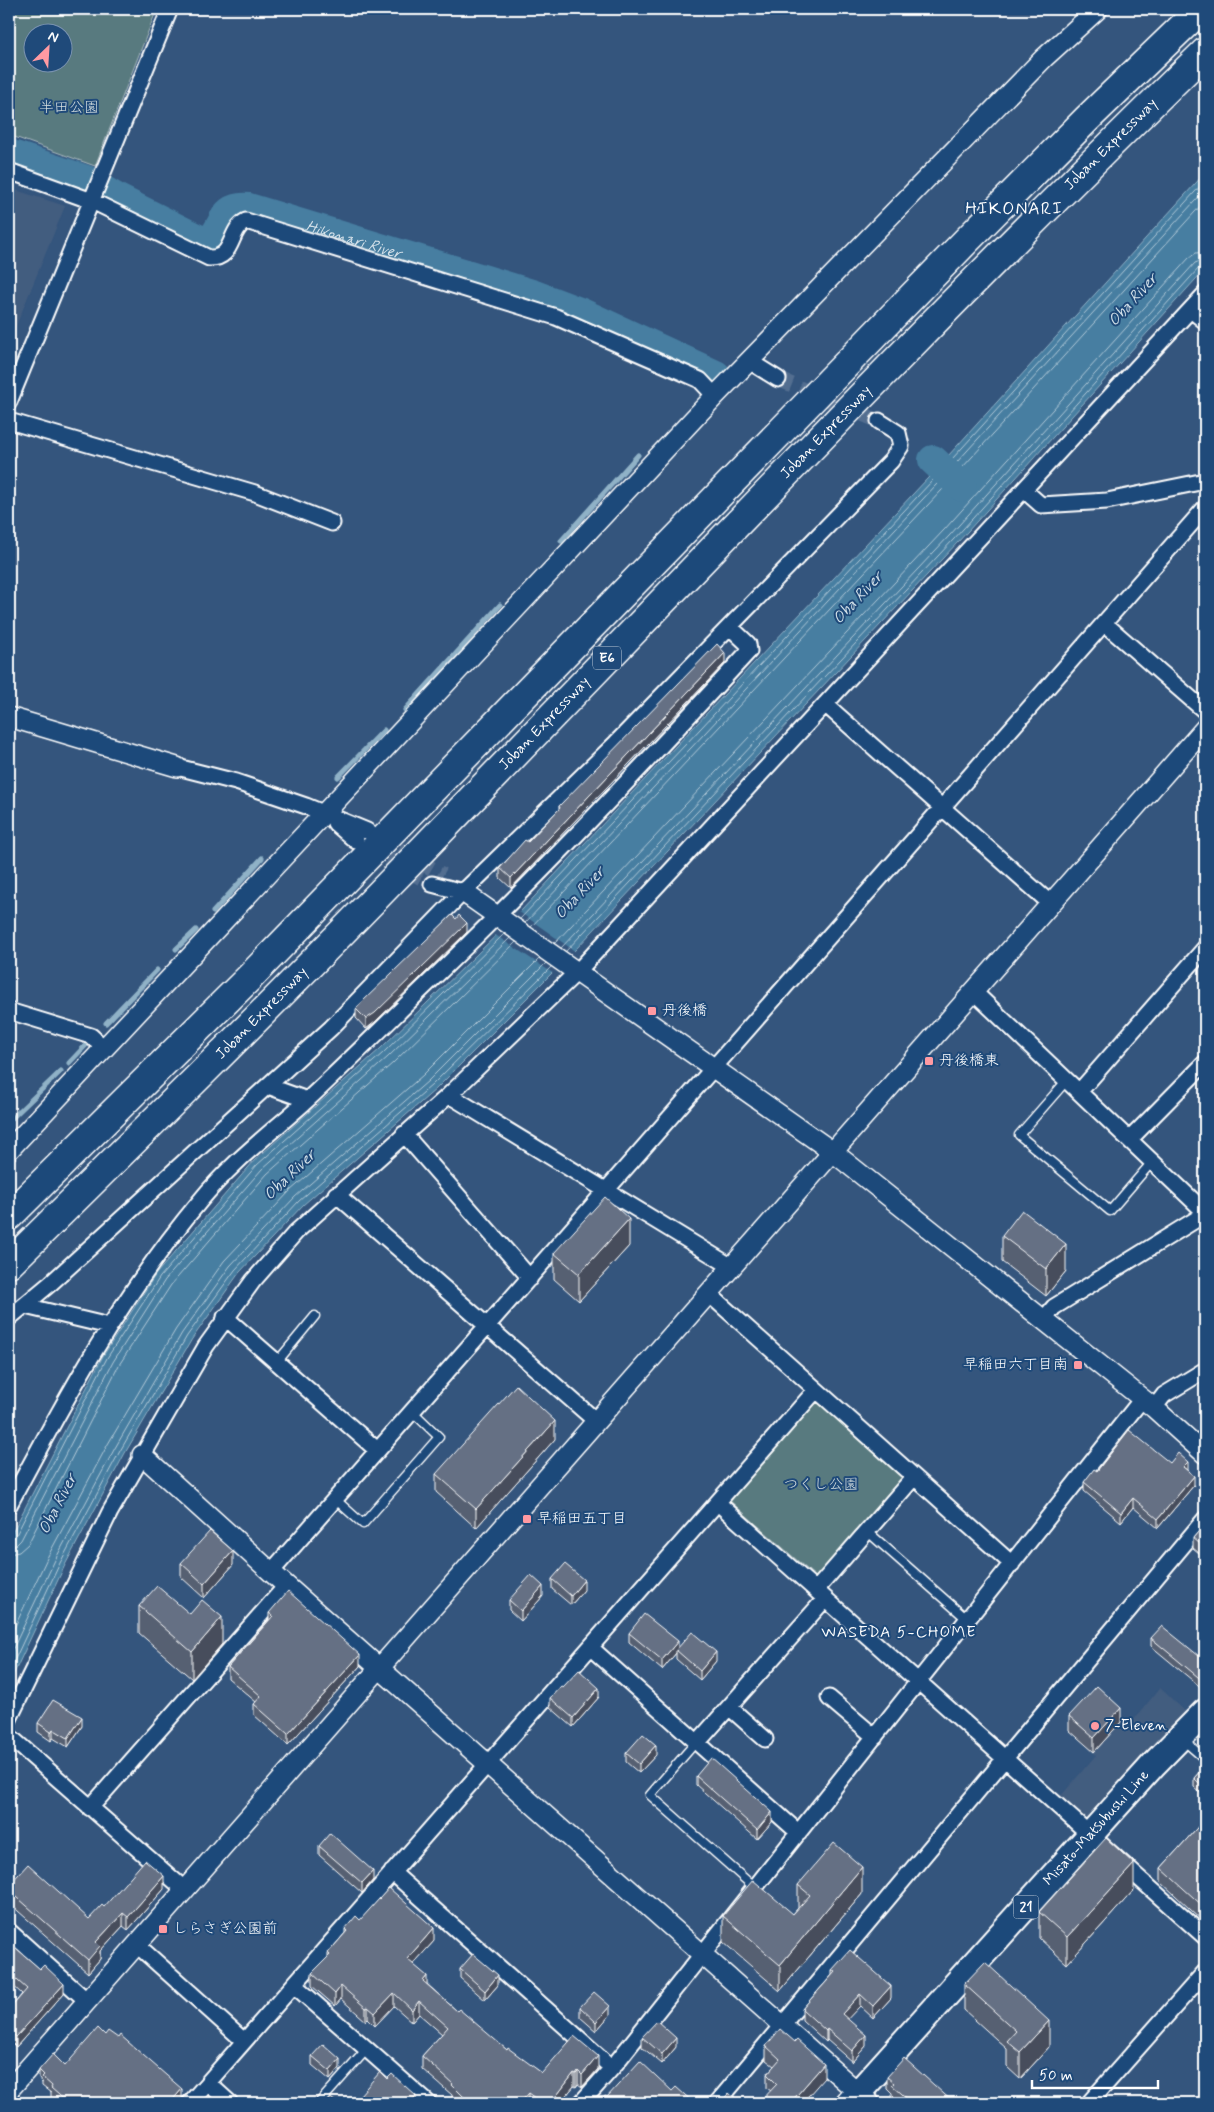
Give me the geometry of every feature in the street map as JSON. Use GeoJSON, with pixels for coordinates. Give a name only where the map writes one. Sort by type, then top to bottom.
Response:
{"type":"FeatureCollection","features":[{"type":"Feature","properties":{"kind":"highway","name":"E6"},"geometry":{"type":"LineString","coordinates":[[9,1216],[249,978],[967,240],[1200,9]]}},
{"type":"Feature","properties":{"kind":"highway","name":"Joban Expressway"},"geometry":{"type":"LineString","coordinates":[[9,1264],[148,1128],[381,892],[992,262],[1205,52]]}},
{"type":"Feature","properties":{"kind":"main road","name":"Misato-Matsubushi Line"},"geometry":{"type":"LineString","coordinates":[[859,2100],[1091,1835],[1205,1712]]}},
{"type":"Feature","properties":{"kind":"street"},"geometry":{"type":"LineString","coordinates":[[9,402],[170,9]]}},
{"type":"Feature","properties":{"kind":"street"},"geometry":{"type":"LineString","coordinates":[[9,1150],[749,360],[1044,58],[1098,9]]}},
{"type":"Feature","properties":{"kind":"street"},"geometry":{"type":"LineString","coordinates":[[9,171],[96,191],[209,258],[216,258],[223,254],[238,227],[246,221],[447,282],[556,317],[700,380],[715,396]]}},
{"type":"Feature","properties":{"kind":"street"},"geometry":{"type":"LineString","coordinates":[[9,1719],[105,1520],[206,1346],[253,1281],[296,1232],[336,1194],[449,1095],[574,969],[825,704],[1205,294]]}},
{"type":"Feature","properties":{"kind":"street"},"geometry":{"type":"LineString","coordinates":[[1191,310],[1205,321]]}},
{"type":"Feature","properties":{"kind":"street"},"geometry":{"type":"LineString","coordinates":[[749,360],[778,379]]}},
{"type":"Feature","properties":{"kind":"street"},"geometry":{"type":"LineString","coordinates":[[9,421],[255,493],[332,522]]}},
{"type":"Feature","properties":{"kind":"street"},"geometry":{"type":"LineString","coordinates":[[9,1318],[25,1306],[331,1028],[463,892],[616,743],[730,627],[891,461],[901,446],[898,433],[879,421]]}},
{"type":"Feature","properties":{"kind":"street"},"geometry":{"type":"LineString","coordinates":[[1024,490],[1041,504],[1107,501],[1205,481]]}},
{"type":"Feature","properties":{"kind":"street"},"geometry":{"type":"LineString","coordinates":[[271,1572],[1205,508]]}},
{"type":"Feature","properties":{"kind":"street"},"geometry":{"type":"LineString","coordinates":[[1105,624],[1205,711]]}},
{"type":"Feature","properties":{"kind":"street"},"geometry":{"type":"LineString","coordinates":[[9,1506],[52,1423],[109,1326],[142,1277],[201,1199],[263,1137],[307,1100],[500,917],[749,650],[748,644],[730,627]]}},
{"type":"Feature","properties":{"kind":"street"},"geometry":{"type":"LineString","coordinates":[[825,704],[1051,904]]}},
{"type":"Feature","properties":{"kind":"street"},"geometry":{"type":"LineString","coordinates":[[9,717],[177,767],[236,782],[306,806],[324,814],[361,836]]}},
{"type":"Feature","properties":{"kind":"street"},"geometry":{"type":"LineString","coordinates":[[9,2090],[86,2000],[185,1890],[1205,728]]}},
{"type":"Feature","properties":{"kind":"street"},"geometry":{"type":"LineString","coordinates":[[438,879],[463,892],[500,917],[833,1152],[1148,1404],[1205,1454]]}},
{"type":"Feature","properties":{"kind":"street"},"geometry":{"type":"LineString","coordinates":[[1079,1092],[1205,948]]}},
{"type":"Feature","properties":{"kind":"street"},"geometry":{"type":"LineString","coordinates":[[974,992],[1205,1213],[1054,1307],[1043,1320]]}},
{"type":"Feature","properties":{"kind":"street"},"geometry":{"type":"LineString","coordinates":[[9,1011],[91,1036],[104,1048]]}},
{"type":"Feature","properties":{"kind":"street"},"geometry":{"type":"LineString","coordinates":[[1129,1140],[1205,1063]]}},
{"type":"Feature","properties":{"kind":"street"},"geometry":{"type":"LineString","coordinates":[[268,1086],[307,1100]]}},
{"type":"Feature","properties":{"kind":"street"},"geometry":{"type":"LineString","coordinates":[[449,1095],[732,1267]]}},
{"type":"Feature","properties":{"kind":"street"},"geometry":{"type":"LineString","coordinates":[[404,1134],[530,1278]]}},
{"type":"Feature","properties":{"kind":"street"},"geometry":{"type":"LineString","coordinates":[[336,1194],[596,1421]]}},
{"type":"Feature","properties":{"kind":"street"},"geometry":{"type":"LineString","coordinates":[[709,1294],[1012,1564]]}},
{"type":"Feature","properties":{"kind":"street"},"geometry":{"type":"LineString","coordinates":[[25,1306],[109,1326]]}},
{"type":"Feature","properties":{"kind":"street"},"geometry":{"type":"LineString","coordinates":[[225,1318],[377,1450]]}},
{"type":"Feature","properties":{"kind":"street"},"geometry":{"type":"LineString","coordinates":[[581,2103],[612,2068],[1012,1564],[1148,1404],[1205,1370]]}},
{"type":"Feature","properties":{"kind":"street"},"geometry":{"type":"LineString","coordinates":[[190,2103],[816,1390]]}},
{"type":"Feature","properties":{"kind":"street"},"geometry":{"type":"LineString","coordinates":[[142,1455],[286,1586],[380,1667],[702,1954],[859,2100]]}},
{"type":"Feature","properties":{"kind":"street"},"geometry":{"type":"LineString","coordinates":[[697,1743],[729,1707],[821,1594],[867,1531],[914,1477]]}},
{"type":"Feature","properties":{"kind":"street"},"geometry":{"type":"LineString","coordinates":[[718,1503],[1205,1937]]}},
{"type":"Feature","properties":{"kind":"street"},"geometry":{"type":"LineString","coordinates":[[718,2103],[1205,1519]]}},
{"type":"Feature","properties":{"kind":"street"},"geometry":{"type":"LineString","coordinates":[[90,1808],[286,1586]]}},
{"type":"Feature","properties":{"kind":"street"},"geometry":{"type":"LineString","coordinates":[[591,1648],[799,1833]]}},
{"type":"Feature","properties":{"kind":"street"},"geometry":{"type":"LineString","coordinates":[[829,1698],[875,1737]]}},
{"type":"Feature","properties":{"kind":"street"},"geometry":{"type":"LineString","coordinates":[[729,1707],[765,1739]]}},
{"type":"Feature","properties":{"kind":"street"},"geometry":{"type":"LineString","coordinates":[[9,1736],[185,1890]]}},
{"type":"Feature","properties":{"kind":"street"},"geometry":{"type":"LineString","coordinates":[[392,1872],[612,2068]]}},
{"type":"Feature","properties":{"kind":"street"},"geometry":{"type":"LineString","coordinates":[[9,1931],[86,2000]]}},
{"type":"Feature","properties":{"kind":"street"},"geometry":{"type":"LineString","coordinates":[[136,1944],[244,2041]]}},
{"type":"Feature","properties":{"kind":"street"},"geometry":{"type":"LineString","coordinates":[[1089,2103],[1205,1972]]}},
{"type":"Feature","properties":{"kind":"street"},"geometry":{"type":"LineString","coordinates":[[294,1985],[428,2103]]}},
{"type":"Feature","properties":{"kind":"street"},"geometry":{"type":"LineString","coordinates":[[208,2083],[230,2103]]}},
{"type":"Feature","properties":{"kind":"lane"},"geometry":{"type":"LineString","coordinates":[[1067,1080],[1019,1135],[1110,1211],[1152,1162]]}},
{"type":"Feature","properties":{"kind":"lane"},"geometry":{"type":"LineString","coordinates":[[276,1362],[315,1316]]}},
{"type":"Feature","properties":{"kind":"lane"},"geometry":{"type":"LineString","coordinates":[[335,1500],[363,1524],[439,1436],[412,1411]]}},
{"type":"Feature","properties":{"kind":"lane"},"geometry":{"type":"LineString","coordinates":[[867,1531],[968,1620]]}},
{"type":"Feature","properties":{"kind":"lane"},"geometry":{"type":"LineString","coordinates":[[1180,1737],[1205,1759]]}},
{"type":"Feature","properties":{"kind":"lane"},"geometry":{"type":"LineString","coordinates":[[697,1743],[650,1795],[754,1888]]}},
{"type":"Feature","properties":{"kind":"lane"},"geometry":{"type":"LineString","coordinates":[[319,2103],[367,2050]]}},
{"type":"Feature","properties":{"kind":"shaded area"},"geometry":{"type":"Polygon","coordinates":[[[9,188],[65,206],[9,343],[9,188]]]}},
{"type":"Feature","properties":{"kind":"shaded area"},"geometry":{"type":"Polygon","coordinates":[[[1160,1688],[1187,1713],[1094,1815],[1085,1818],[1061,1796],[1096,1755],[1068,1729],[1097,1697],[1128,1727],[1160,1688]]]}},
{"type":"Feature","properties":{"kind":"green space","name":"半田公園"},"geometry":{"type":"Polygon","coordinates":[[[9,9],[157,9],[95,166],[9,135],[9,9]]]}},
{"type":"Feature","properties":{"kind":"green space","name":"つくし公園"},"geometry":{"type":"Polygon","coordinates":[[[818,1400],[904,1479],[817,1578],[729,1500],[818,1400]]]}},
{"type":"Feature","properties":{"kind":"water","name":"Oba River"},"geometry":{"type":"Polygon","coordinates":[[[1205,173],[1205,269],[958,542],[576,949],[436,1089],[303,1205],[239,1273],[192,1339],[125,1453],[65,1565],[9,1684],[9,1539],[103,1356],[156,1274],[254,1161],[380,1049],[520,912],[928,478],[1205,173]]]}},
{"type":"Feature","properties":{"kind":"pier"},"geometry":{"type":"Polygon","coordinates":[[[518,911],[576,952],[554,974],[494,934],[518,911]]]}},
{"type":"Feature","properties":{"kind":"building"},"geometry":{"type":"Polygon","coordinates":[[[1205,511],[1205,521],[1200,517],[1205,511]]]}},
{"type":"Feature","properties":{"kind":"building"},"geometry":{"type":"Polygon","coordinates":[[[717,644],[725,653],[511,878],[500,868],[525,840],[528,842],[560,808],[559,806],[717,644]]]}},
{"type":"Feature","properties":{"kind":"building"},"geometry":{"type":"Polygon","coordinates":[[[452,915],[456,919],[459,915],[467,923],[375,1013],[366,1019],[356,1009],[452,915]]]}},
{"type":"Feature","properties":{"kind":"building"},"geometry":{"type":"Polygon","coordinates":[[[605,1197],[629,1219],[579,1274],[554,1253],[605,1197]]]}},
{"type":"Feature","properties":{"kind":"building"},"geometry":{"type":"Polygon","coordinates":[[[1022,1210],[1066,1244],[1046,1269],[1002,1236],[1022,1210]]]}},
{"type":"Feature","properties":{"kind":"building"},"geometry":{"type":"Polygon","coordinates":[[[516,1385],[555,1421],[476,1509],[436,1474],[516,1385]]]}},
{"type":"Feature","properties":{"kind":"building"},"geometry":{"type":"Polygon","coordinates":[[[1129,1430],[1170,1463],[1178,1453],[1188,1462],[1183,1467],[1194,1476],[1158,1519],[1133,1498],[1121,1513],[1084,1482],[1094,1469],[1097,1471],[1129,1430]]]}},
{"type":"Feature","properties":{"kind":"building"},"geometry":{"type":"Polygon","coordinates":[[[1205,1524],[1205,1548],[1193,1538],[1205,1524]]]}},
{"type":"Feature","properties":{"kind":"building"},"geometry":{"type":"Polygon","coordinates":[[[210,1531],[233,1551],[204,1584],[181,1563],[210,1531]]]}},
{"type":"Feature","properties":{"kind":"building"},"geometry":{"type":"Polygon","coordinates":[[[565,1564],[584,1580],[571,1596],[552,1579],[565,1564]]]}},
{"type":"Feature","properties":{"kind":"building"},"geometry":{"type":"Polygon","coordinates":[[[531,1575],[543,1586],[521,1611],[509,1600],[531,1575]]]}},
{"type":"Feature","properties":{"kind":"building"},"geometry":{"type":"Polygon","coordinates":[[[1205,1575],[1205,1585],[1200,1580],[1205,1575]]]}},
{"type":"Feature","properties":{"kind":"building"},"geometry":{"type":"Polygon","coordinates":[[[157,1586],[190,1614],[202,1600],[222,1617],[192,1652],[139,1606],[157,1586]]]}},
{"type":"Feature","properties":{"kind":"building"},"geometry":{"type":"Polygon","coordinates":[[[288,1591],[360,1655],[288,1734],[254,1704],[261,1696],[228,1667],[273,1616],[269,1613],[288,1591]]]}},
{"type":"Feature","properties":{"kind":"building"},"geometry":{"type":"Polygon","coordinates":[[[644,1614],[678,1641],[662,1660],[629,1633],[644,1614]]]}},
{"type":"Feature","properties":{"kind":"building"},"geometry":{"type":"Polygon","coordinates":[[[1162,1626],[1199,1656],[1205,1648],[1204,1682],[1151,1638],[1162,1626]]]}},
{"type":"Feature","properties":{"kind":"building"},"geometry":{"type":"Polygon","coordinates":[[[692,1632],[716,1652],[700,1671],[676,1650],[692,1632]]]}},
{"type":"Feature","properties":{"kind":"building"},"geometry":{"type":"Polygon","coordinates":[[[579,1670],[599,1688],[573,1718],[550,1698],[579,1670]]]}},
{"type":"Feature","properties":{"kind":"building"},"geometry":{"type":"Polygon","coordinates":[[[1097,1686],[1121,1708],[1094,1738],[1069,1716],[1097,1686]]]}},
{"type":"Feature","properties":{"kind":"building"},"geometry":{"type":"Polygon","coordinates":[[[53,1700],[82,1717],[68,1738],[53,1729],[51,1732],[38,1723],[53,1700]]]}},
{"type":"Feature","properties":{"kind":"building"},"geometry":{"type":"Polygon","coordinates":[[[643,1734],[656,1745],[639,1764],[626,1753],[643,1734]]]}},
{"type":"Feature","properties":{"kind":"building"},"geometry":{"type":"Polygon","coordinates":[[[711,1758],[772,1812],[757,1830],[696,1776],[711,1758]]]}},
{"type":"Feature","properties":{"kind":"building"},"geometry":{"type":"Polygon","coordinates":[[[1205,1766],[1205,1789],[1194,1778],[1205,1766]]]}},
{"type":"Feature","properties":{"kind":"building"},"geometry":{"type":"Polygon","coordinates":[[[1205,1819],[1205,1908],[1161,1868],[1205,1819]]]}},
{"type":"Feature","properties":{"kind":"building"},"geometry":{"type":"Polygon","coordinates":[[[330,1833],[373,1871],[362,1883],[319,1846],[330,1833]]]}},
{"type":"Feature","properties":{"kind":"building"},"geometry":{"type":"Polygon","coordinates":[[[1106,1838],[1134,1864],[1067,1937],[1039,1912],[1106,1838]]]}},
{"type":"Feature","properties":{"kind":"building"},"geometry":{"type":"Polygon","coordinates":[[[834,1843],[862,1867],[780,1965],[723,1916],[753,1880],[793,1914],[810,1895],[798,1885],[834,1843]]]}},
{"type":"Feature","properties":{"kind":"building"},"geometry":{"type":"Polygon","coordinates":[[[145,1860],[164,1876],[128,1917],[123,1913],[96,1942],[100,1946],[88,1960],[9,1890],[9,1885],[28,1864],[89,1919],[102,1905],[104,1907],[145,1860]]]}},
{"type":"Feature","properties":{"kind":"building"},"geometry":{"type":"Polygon","coordinates":[[[389,1888],[434,1928],[407,1959],[427,1976],[423,1981],[457,2011],[459,2009],[507,2050],[508,2048],[542,2073],[574,2036],[598,2056],[582,2075],[578,2071],[576,2074],[574,2073],[551,2103],[543,2103],[529,2093],[520,2103],[470,2103],[453,2084],[422,2056],[448,2027],[419,2001],[412,2010],[394,1993],[375,2013],[368,2007],[366,2008],[341,1986],[335,1994],[312,1973],[330,1955],[328,1953],[347,1931],[345,1929],[356,1916],[360,1920],[389,1888]]]}},
{"type":"Feature","properties":{"kind":"building"},"geometry":{"type":"Polygon","coordinates":[[[9,1942],[40,1969],[44,1965],[64,1984],[16,2037],[9,2031],[9,2010],[27,1989],[9,1973],[9,1942]]]}},
{"type":"Feature","properties":{"kind":"building"},"geometry":{"type":"Polygon","coordinates":[[[850,1950],[891,1986],[873,2006],[860,1994],[842,2014],[866,2035],[852,2051],[802,2009],[835,1972],[832,1970],[850,1950]]]}},
{"type":"Feature","properties":{"kind":"building"},"geometry":{"type":"Polygon","coordinates":[[[473,1954],[498,1975],[485,1991],[460,1969],[473,1954]]]}},
{"type":"Feature","properties":{"kind":"building"},"geometry":{"type":"Polygon","coordinates":[[[985,1962],[1049,2021],[1020,2052],[1007,2041],[1016,2031],[964,1984],[985,1962]]]}},
{"type":"Feature","properties":{"kind":"building"},"geometry":{"type":"Polygon","coordinates":[[[594,1992],[610,2006],[596,2022],[580,2007],[594,1992]]]}},
{"type":"Feature","properties":{"kind":"building"},"geometry":{"type":"Polygon","coordinates":[[[657,2021],[676,2038],[662,2054],[642,2037],[657,2021]]]}},
{"type":"Feature","properties":{"kind":"building"},"geometry":{"type":"Polygon","coordinates":[[[98,2028],[105,2035],[108,2031],[118,2038],[120,2035],[182,2089],[170,2103],[68,2103],[51,2088],[52,2086],[42,2077],[44,2075],[39,2070],[53,2054],[65,2066],[98,2028]]]}},
{"type":"Feature","properties":{"kind":"building"},"geometry":{"type":"Polygon","coordinates":[[[780,2029],[795,2042],[797,2040],[824,2064],[791,2102],[793,2103],[759,2103],[777,2084],[767,2074],[780,2059],[766,2046],[780,2029]]]}},
{"type":"Feature","properties":{"kind":"building"},"geometry":{"type":"Polygon","coordinates":[[[323,2044],[340,2059],[330,2071],[312,2056],[323,2044]]]}},
{"type":"Feature","properties":{"kind":"building"},"geometry":{"type":"Polygon","coordinates":[[[904,2058],[954,2103],[912,2103],[892,2085],[894,2083],[887,2077],[904,2058]]]}},
{"type":"Feature","properties":{"kind":"building"},"geometry":{"type":"Polygon","coordinates":[[[640,2061],[672,2091],[676,2087],[694,2103],[599,2103],[605,2096],[607,2097],[640,2061]]]}},
{"type":"Feature","properties":{"kind":"building"},"geometry":{"type":"Polygon","coordinates":[[[380,2072],[387,2079],[392,2074],[416,2096],[410,2103],[353,2103],[380,2072]]]}},
{"type":"Feature","properties":{"kind":"building"},"geometry":{"type":"Polygon","coordinates":[[[729,2093],[740,2103],[720,2103],[729,2093]]]}},
{"type":"Feature","properties":{"kind":"building"},"geometry":{"type":"Polygon","coordinates":[[[331,2098],[337,2103],[327,2103],[331,2098]]]}},
{"type":"Feature","properties":{"kind":"waterway","name":"Hikonari River"},"geometry":{"type":"LineString","coordinates":[[9,154],[86,180],[118,199],[202,241],[209,241],[228,213],[240,208],[249,208],[532,294],[582,313],[716,375]]}},
{"type":"Feature","properties":{"kind":"waterway"},"geometry":{"type":"LineString","coordinates":[[561,541],[638,455]]}},
{"type":"Feature","properties":{"kind":"waterway","name":"Hikonari River"},"geometry":{"type":"LineString","coordinates":[[933,460],[962,487]]}},
{"type":"Feature","properties":{"kind":"waterway"},"geometry":{"type":"LineString","coordinates":[[405,710],[500,605]]}},
{"type":"Feature","properties":{"kind":"waterway"},"geometry":{"type":"LineString","coordinates":[[338,777],[384,730]]}},
{"type":"Feature","properties":{"kind":"waterway"},"geometry":{"type":"LineString","coordinates":[[213,912],[262,858]]}},
{"type":"Feature","properties":{"kind":"waterway"},"geometry":{"type":"LineString","coordinates":[[176,949],[196,930]]}},
{"type":"Feature","properties":{"kind":"waterway"},"geometry":{"type":"LineString","coordinates":[[106,1023],[157,970]]}},
{"type":"Feature","properties":{"kind":"waterway"},"geometry":{"type":"LineString","coordinates":[[69,1063],[87,1044]]}},
{"type":"Feature","properties":{"kind":"waterway"},"geometry":{"type":"LineString","coordinates":[[9,1121],[61,1071]]}},
{"type":"Feature","properties":{"kind":"tunnel"},"geometry":{"type":"LineString","coordinates":[[778,379],[879,421]]}},
{"type":"Feature","properties":{"kind":"tunnel"},"geometry":{"type":"LineString","coordinates":[[379,838],[443,875]]}},
{"type":"Feature","properties":{"kind":"tunnel"},"geometry":{"type":"LineString","coordinates":[[368,848],[432,884]]}},
{"type":"Feature","properties":{"kind":"place","name":"丹後橋"},"geometry":{"type":"Point","coordinates":[652,1011]}},
{"type":"Feature","properties":{"kind":"place","name":"丹後橋東"},"geometry":{"type":"Point","coordinates":[929,1061]}},
{"type":"Feature","properties":{"kind":"place","name":"早稲田六丁目南"},"geometry":{"type":"Point","coordinates":[1078,1365]}},
{"type":"Feature","properties":{"kind":"place","name":"早稲田五丁目"},"geometry":{"type":"Point","coordinates":[527,1519]}},
{"type":"Feature","properties":{"kind":"place","name":"7-Eleven"},"geometry":{"type":"Point","coordinates":[1095,1726]}},
{"type":"Feature","properties":{"kind":"place","name":"しらさぎ公園前"},"geometry":{"type":"Point","coordinates":[163,1929]}},
{"type":"Feature","properties":{"kind":"district","name":"HIKONARI"},"geometry":{"type":"Point","coordinates":[1014,209]}},
{"type":"Feature","properties":{"kind":"district","name":"WASEDA 5-CHOME"},"geometry":{"type":"Point","coordinates":[899,1632]}}]}
